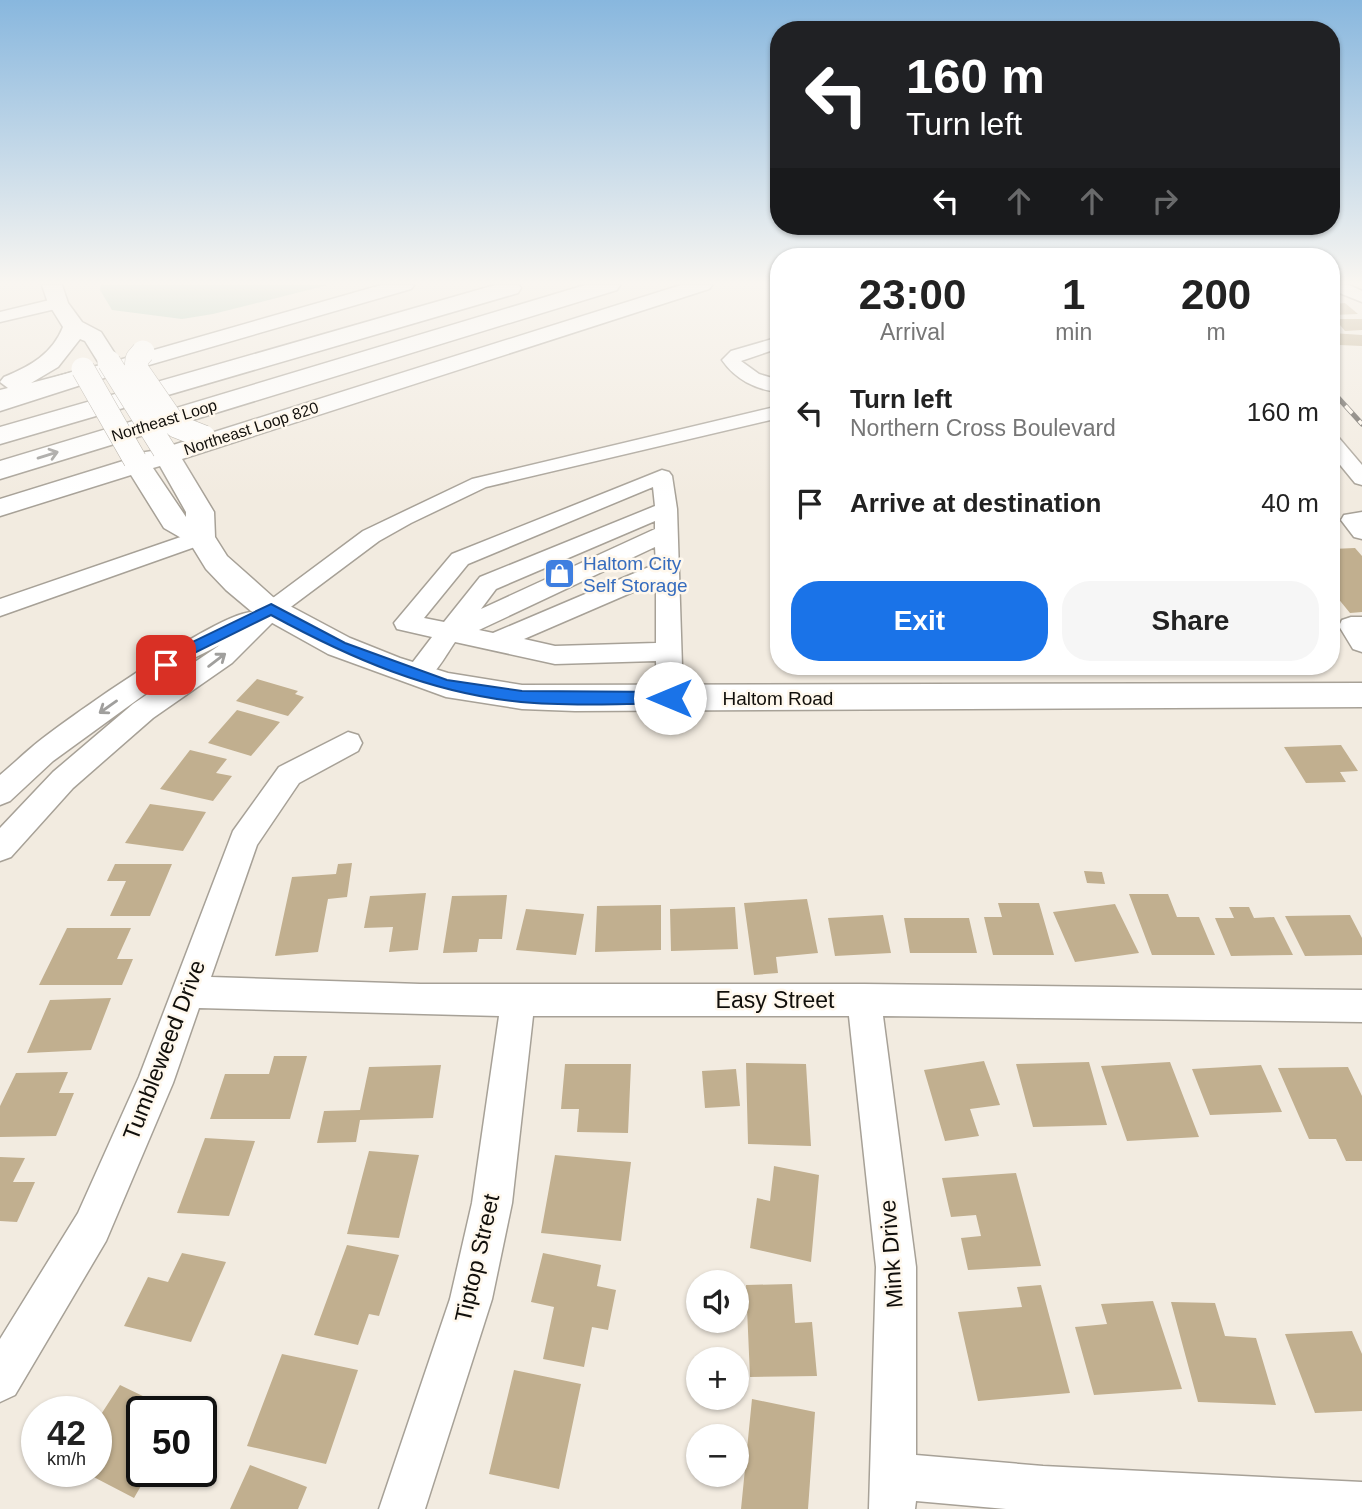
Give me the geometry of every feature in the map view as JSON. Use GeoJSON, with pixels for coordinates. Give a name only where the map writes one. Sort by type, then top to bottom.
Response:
{"type":"FeatureCollection","features":[{"type":"Feature","properties":{"kind":"highway"},"geometry":{"type":"LineString","coordinates":[[0,416],[214,355]]}},
{"type":"Feature","properties":{"kind":"highway"},"geometry":{"type":"LineString","coordinates":[[0,436],[276,355]]}},
{"type":"Feature","properties":{"kind":"highway"},"geometry":{"type":"LineString","coordinates":[[0,448],[313,355]]}},
{"type":"Feature","properties":{"kind":"highway","name":"Northeast Loop"},"geometry":{"type":"LineString","coordinates":[[0,470],[377,355]]}},
{"type":"Feature","properties":{"kind":"highway"},"geometry":{"type":"LineString","coordinates":[[0,404],[79,371]]}},
{"type":"Feature","properties":{"kind":"highway"},"geometry":{"type":"LineString","coordinates":[[0,488],[32,484]]}},
{"type":"Feature","properties":{"kind":"main road"},"geometry":{"type":"LineString","coordinates":[[0,386],[40,370],[57,355]]}},
{"type":"Feature","properties":{"kind":"main road","name":"Haltom Road"},"geometry":{"type":"LineString","coordinates":[[79,355],[79,371],[174,522],[201,537]]}},
{"type":"Feature","properties":{"kind":"main road","name":"Haltom Road"},"geometry":{"type":"LineString","coordinates":[[102,355],[108,360],[200,512],[201,537],[216,562],[236,583],[271,609],[340,646],[446,685],[522,697],[1362,695]]}},
{"type":"Feature","properties":{"kind":"main road"},"geometry":{"type":"LineString","coordinates":[[0,397],[124,355]]}},
{"type":"Feature","properties":{"kind":"main road"},"geometry":{"type":"LineString","coordinates":[[0,386],[79,371],[138,355]]}},
{"type":"Feature","properties":{"kind":"main road"},"geometry":{"type":"LineString","coordinates":[[143,355],[137,359],[136,368],[176,426],[204,438],[234,434]]}},
{"type":"Feature","properties":{"kind":"main road"},"geometry":{"type":"LineString","coordinates":[[0,494],[446,355]]}},
{"type":"Feature","properties":{"kind":"main road","name":"Northeast Loop 820"},"geometry":{"type":"LineString","coordinates":[[0,508],[141,470],[165,452],[234,434],[481,355]]}},
{"type":"Feature","properties":{"kind":"main road"},"geometry":{"type":"LineString","coordinates":[[181,480],[206,451],[234,434]]}},
{"type":"Feature","properties":{"kind":"main road"},"geometry":{"type":"LineString","coordinates":[[0,516],[92,489],[141,470]]}},
{"type":"Feature","properties":{"kind":"street"},"geometry":{"type":"LineString","coordinates":[[736,355],[731,360],[735,366],[770,385]]}},
{"type":"Feature","properties":{"kind":"street"},"geometry":{"type":"LineString","coordinates":[[0,848],[62,780],[143,711],[223,657],[271,609],[371,536],[438,500],[479,483],[770,414]]}},
{"type":"Feature","properties":{"kind":"street"},"geometry":{"type":"LineString","coordinates":[[1340,452],[1362,479]]}},
{"type":"Feature","properties":{"kind":"street"},"geometry":{"type":"LineString","coordinates":[[669,652],[555,655],[406,623],[460,559],[662,476],[666,509],[670,698]]}},
{"type":"Feature","properties":{"kind":"street"},"geometry":{"type":"LineString","coordinates":[[416,675],[488,583],[666,509]]}},
{"type":"Feature","properties":{"kind":"street"},"geometry":{"type":"LineString","coordinates":[[1362,519],[1352,520],[1362,532]]}},
{"type":"Feature","properties":{"kind":"street"},"geometry":{"type":"LineString","coordinates":[[449,633],[666,533]]}},
{"type":"Feature","properties":{"kind":"street"},"geometry":{"type":"LineString","coordinates":[[0,608],[201,537]]}},
{"type":"Feature","properties":{"kind":"street"},"geometry":{"type":"LineString","coordinates":[[497,641],[667,568]]}},
{"type":"Feature","properties":{"kind":"street"},"geometry":{"type":"LineString","coordinates":[[0,793],[43,753],[187,651],[271,609]]}},
{"type":"Feature","properties":{"kind":"street"},"geometry":{"type":"LineString","coordinates":[[1362,626],[1351,626],[1362,643]]}},
{"type":"Feature","properties":{"kind":"street","name":"Tumbleweed Drive"},"geometry":{"type":"LineString","coordinates":[[0,1380],[92,1227],[155,1083],[244,841],[289,775],[348,743]]}},
{"type":"Feature","properties":{"kind":"street","name":"Easy Street"},"geometry":{"type":"LineString","coordinates":[[187,992],[420,1000],[864,1000],[1362,1006]]}},
{"type":"Feature","properties":{"kind":"street","name":"Tiptop Street"},"geometry":{"type":"LineString","coordinates":[[401,1509],[471,1299],[492,1203],[518,1000]]}},
{"type":"Feature","properties":{"kind":"street","name":"Mink Drive"},"geometry":{"type":"LineString","coordinates":[[864,1000],[896,1267],[893,1492]]}},
{"type":"Feature","properties":{"kind":"street"},"geometry":{"type":"LineString","coordinates":[[893,1492],[1043,1489],[1362,1505]]}},
{"type":"Feature","properties":{"kind":"building"},"geometry":{"type":"Polygon","coordinates":[[[1355,548],[1362,556],[1362,612],[1350,613],[1340,601],[1340,549],[1355,548]]]}},
{"type":"Feature","properties":{"kind":"building"},"geometry":{"type":"Polygon","coordinates":[[[257,679],[298,691],[295,694],[304,697],[288,716],[236,701],[257,679]]]}},
{"type":"Feature","properties":{"kind":"building"},"geometry":{"type":"Polygon","coordinates":[[[237,710],[280,722],[251,756],[208,743],[237,710]]]}},
{"type":"Feature","properties":{"kind":"building"},"geometry":{"type":"Polygon","coordinates":[[[1341,745],[1358,771],[1340,772],[1346,782],[1306,783],[1284,747],[1341,745]]]}},
{"type":"Feature","properties":{"kind":"building"},"geometry":{"type":"Polygon","coordinates":[[[190,750],[227,759],[216,773],[232,776],[213,801],[160,789],[190,750]]]}},
{"type":"Feature","properties":{"kind":"building"},"geometry":{"type":"Polygon","coordinates":[[[150,804],[206,812],[183,851],[125,843],[150,804]]]}},
{"type":"Feature","properties":{"kind":"building"},"geometry":{"type":"Polygon","coordinates":[[[352,863],[347,897],[328,899],[318,952],[275,956],[292,877],[336,874],[338,864],[352,863]]]}},
{"type":"Feature","properties":{"kind":"building"},"geometry":{"type":"Polygon","coordinates":[[[115,864],[172,864],[150,916],[110,916],[126,881],[107,881],[115,864]]]}},
{"type":"Feature","properties":{"kind":"building"},"geometry":{"type":"Polygon","coordinates":[[[1084,871],[1102,872],[1105,884],[1087,883],[1084,871]]]}},
{"type":"Feature","properties":{"kind":"building"},"geometry":{"type":"Polygon","coordinates":[[[426,893],[418,950],[389,952],[393,927],[364,928],[370,896],[426,893]]]}},
{"type":"Feature","properties":{"kind":"building"},"geometry":{"type":"Polygon","coordinates":[[[1129,894],[1168,894],[1177,917],[1199,917],[1215,955],[1152,955],[1129,894]]]}},
{"type":"Feature","properties":{"kind":"building"},"geometry":{"type":"Polygon","coordinates":[[[507,895],[502,939],[479,939],[477,952],[443,953],[452,896],[507,895]]]}},
{"type":"Feature","properties":{"kind":"building"},"geometry":{"type":"Polygon","coordinates":[[[807,899],[818,953],[776,957],[778,973],[754,975],[744,903],[807,899]]]}},
{"type":"Feature","properties":{"kind":"building"},"geometry":{"type":"Polygon","coordinates":[[[998,903],[1039,903],[1054,955],[993,955],[984,917],[1002,917],[998,903]]]}},
{"type":"Feature","properties":{"kind":"building"},"geometry":{"type":"Polygon","coordinates":[[[1115,904],[1139,953],[1075,962],[1053,912],[1115,904]]]}},
{"type":"Feature","properties":{"kind":"building"},"geometry":{"type":"Polygon","coordinates":[[[661,905],[661,950],[595,952],[597,906],[661,905]]]}},
{"type":"Feature","properties":{"kind":"building"},"geometry":{"type":"Polygon","coordinates":[[[735,907],[738,949],[671,951],[670,909],[735,907]]]}},
{"type":"Feature","properties":{"kind":"building"},"geometry":{"type":"Polygon","coordinates":[[[1229,907],[1249,907],[1254,918],[1274,917],[1293,955],[1231,956],[1215,918],[1234,918],[1229,907]]]}},
{"type":"Feature","properties":{"kind":"building"},"geometry":{"type":"Polygon","coordinates":[[[526,909],[584,914],[576,955],[516,950],[526,909]]]}},
{"type":"Feature","properties":{"kind":"building"},"geometry":{"type":"Polygon","coordinates":[[[883,915],[891,953],[835,956],[828,918],[883,915]]]}},
{"type":"Feature","properties":{"kind":"building"},"geometry":{"type":"Polygon","coordinates":[[[1350,915],[1362,938],[1362,955],[1305,956],[1285,916],[1350,915]]]}},
{"type":"Feature","properties":{"kind":"building"},"geometry":{"type":"Polygon","coordinates":[[[904,918],[969,918],[977,953],[910,953],[904,918]]]}},
{"type":"Feature","properties":{"kind":"building"},"geometry":{"type":"Polygon","coordinates":[[[67,928],[131,928],[117,959],[133,959],[122,985],[39,985],[67,928]]]}},
{"type":"Feature","properties":{"kind":"building"},"geometry":{"type":"Polygon","coordinates":[[[111,998],[91,1050],[27,1053],[50,1000],[111,998]]]}},
{"type":"Feature","properties":{"kind":"building"},"geometry":{"type":"Polygon","coordinates":[[[274,1056],[307,1056],[290,1119],[210,1119],[225,1074],[269,1074],[274,1056]]]}},
{"type":"Feature","properties":{"kind":"building"},"geometry":{"type":"Polygon","coordinates":[[[984,1061],[1000,1105],[970,1109],[979,1136],[945,1141],[924,1070],[984,1061]]]}},
{"type":"Feature","properties":{"kind":"building"},"geometry":{"type":"Polygon","coordinates":[[[1089,1062],[1107,1125],[1033,1127],[1016,1064],[1089,1062]]]}},
{"type":"Feature","properties":{"kind":"building"},"geometry":{"type":"Polygon","coordinates":[[[1170,1062],[1199,1137],[1127,1141],[1101,1066],[1170,1062]]]}},
{"type":"Feature","properties":{"kind":"building"},"geometry":{"type":"Polygon","coordinates":[[[746,1063],[806,1064],[811,1146],[748,1144],[746,1063]]]}},
{"type":"Feature","properties":{"kind":"building"},"geometry":{"type":"Polygon","coordinates":[[[565,1064],[631,1064],[628,1133],[577,1132],[579,1109],[561,1109],[565,1064]]]}},
{"type":"Feature","properties":{"kind":"building"},"geometry":{"type":"Polygon","coordinates":[[[441,1065],[433,1118],[360,1120],[356,1142],[317,1143],[324,1111],[360,1110],[369,1067],[441,1065]]]}},
{"type":"Feature","properties":{"kind":"building"},"geometry":{"type":"Polygon","coordinates":[[[1261,1065],[1282,1112],[1210,1115],[1192,1069],[1261,1065]]]}},
{"type":"Feature","properties":{"kind":"building"},"geometry":{"type":"Polygon","coordinates":[[[1348,1067],[1362,1096],[1362,1161],[1346,1161],[1336,1139],[1309,1139],[1278,1068],[1348,1067]]]}},
{"type":"Feature","properties":{"kind":"building"},"geometry":{"type":"Polygon","coordinates":[[[736,1069],[740,1106],[705,1108],[702,1071],[736,1069]]]}},
{"type":"Feature","properties":{"kind":"building"},"geometry":{"type":"Polygon","coordinates":[[[68,1072],[59,1093],[74,1093],[56,1136],[0,1137],[0,1106],[16,1073],[68,1072]]]}},
{"type":"Feature","properties":{"kind":"building"},"geometry":{"type":"Polygon","coordinates":[[[205,1138],[255,1141],[229,1216],[177,1213],[205,1138]]]}},
{"type":"Feature","properties":{"kind":"building"},"geometry":{"type":"Polygon","coordinates":[[[369,1151],[419,1155],[399,1238],[347,1234],[369,1151]]]}},
{"type":"Feature","properties":{"kind":"building"},"geometry":{"type":"Polygon","coordinates":[[[555,1155],[631,1162],[621,1241],[541,1233],[555,1155]]]}},
{"type":"Feature","properties":{"kind":"building"},"geometry":{"type":"Polygon","coordinates":[[[0,1157],[25,1158],[13,1182],[35,1182],[17,1222],[0,1221],[0,1157]]]}},
{"type":"Feature","properties":{"kind":"building"},"geometry":{"type":"Polygon","coordinates":[[[774,1166],[819,1175],[811,1262],[750,1248],[757,1198],[770,1201],[774,1166]]]}},
{"type":"Feature","properties":{"kind":"building"},"geometry":{"type":"Polygon","coordinates":[[[1016,1173],[1041,1266],[968,1270],[961,1238],[981,1236],[976,1215],[951,1217],[942,1178],[1016,1173]]]}},
{"type":"Feature","properties":{"kind":"building"},"geometry":{"type":"Polygon","coordinates":[[[347,1245],[399,1255],[379,1316],[369,1314],[358,1345],[314,1335],[347,1245]]]}},
{"type":"Feature","properties":{"kind":"building"},"geometry":{"type":"Polygon","coordinates":[[[182,1253],[226,1262],[191,1342],[124,1326],[148,1277],[168,1282],[182,1253]]]}},
{"type":"Feature","properties":{"kind":"building"},"geometry":{"type":"Polygon","coordinates":[[[543,1253],[601,1265],[597,1286],[616,1290],[608,1330],[592,1327],[584,1367],[543,1359],[554,1307],[531,1302],[543,1253]]]}},
{"type":"Feature","properties":{"kind":"building"},"geometry":{"type":"Polygon","coordinates":[[[792,1284],[795,1323],[812,1322],[817,1376],[750,1377],[749,1285],[792,1284]]]}},
{"type":"Feature","properties":{"kind":"building"},"geometry":{"type":"Polygon","coordinates":[[[1041,1285],[1070,1393],[978,1401],[958,1312],[1022,1307],[1017,1287],[1041,1285]]]}},
{"type":"Feature","properties":{"kind":"building"},"geometry":{"type":"Polygon","coordinates":[[[1153,1301],[1182,1389],[1094,1395],[1075,1327],[1107,1324],[1101,1304],[1153,1301]]]}},
{"type":"Feature","properties":{"kind":"building"},"geometry":{"type":"Polygon","coordinates":[[[1171,1302],[1215,1303],[1225,1336],[1256,1338],[1276,1405],[1198,1402],[1171,1302]]]}},
{"type":"Feature","properties":{"kind":"building"},"geometry":{"type":"Polygon","coordinates":[[[1352,1331],[1362,1354],[1362,1411],[1315,1413],[1285,1334],[1352,1331]]]}},
{"type":"Feature","properties":{"kind":"building"},"geometry":{"type":"Polygon","coordinates":[[[282,1354],[358,1370],[326,1464],[247,1446],[282,1354]]]}},
{"type":"Feature","properties":{"kind":"building"},"geometry":{"type":"Polygon","coordinates":[[[514,1370],[581,1384],[559,1489],[489,1474],[514,1370]]]}},
{"type":"Feature","properties":{"kind":"building"},"geometry":{"type":"Polygon","coordinates":[[[120,1385],[143,1396],[126,1396],[126,1487],[140,1487],[134,1498],[112,1487],[112,1397],[120,1385]]]}},
{"type":"Feature","properties":{"kind":"building"},"geometry":{"type":"Polygon","coordinates":[[[752,1399],[815,1412],[808,1509],[741,1509],[743,1487],[749,1487],[752,1399]]]}},
{"type":"Feature","properties":{"kind":"building"},"geometry":{"type":"Polygon","coordinates":[[[250,1465],[307,1487],[298,1509],[230,1509],[250,1465]]]}},
{"type":"Feature","properties":{"kind":"railway"},"geometry":{"type":"LineString","coordinates":[[1340,400],[1362,424]]}},
{"type":"Feature","properties":{"kind":"place","name":"Haltom City Self Storage"},"geometry":{"type":"Point","coordinates":[560,574]}},
{"type":"Feature","properties":{"kind":"route"},"geometry":{"type":"LineString","coordinates":[[166,665],[187,651],[271,609],[340,646],[446,685],[522,697],[670,698]]}}]}
